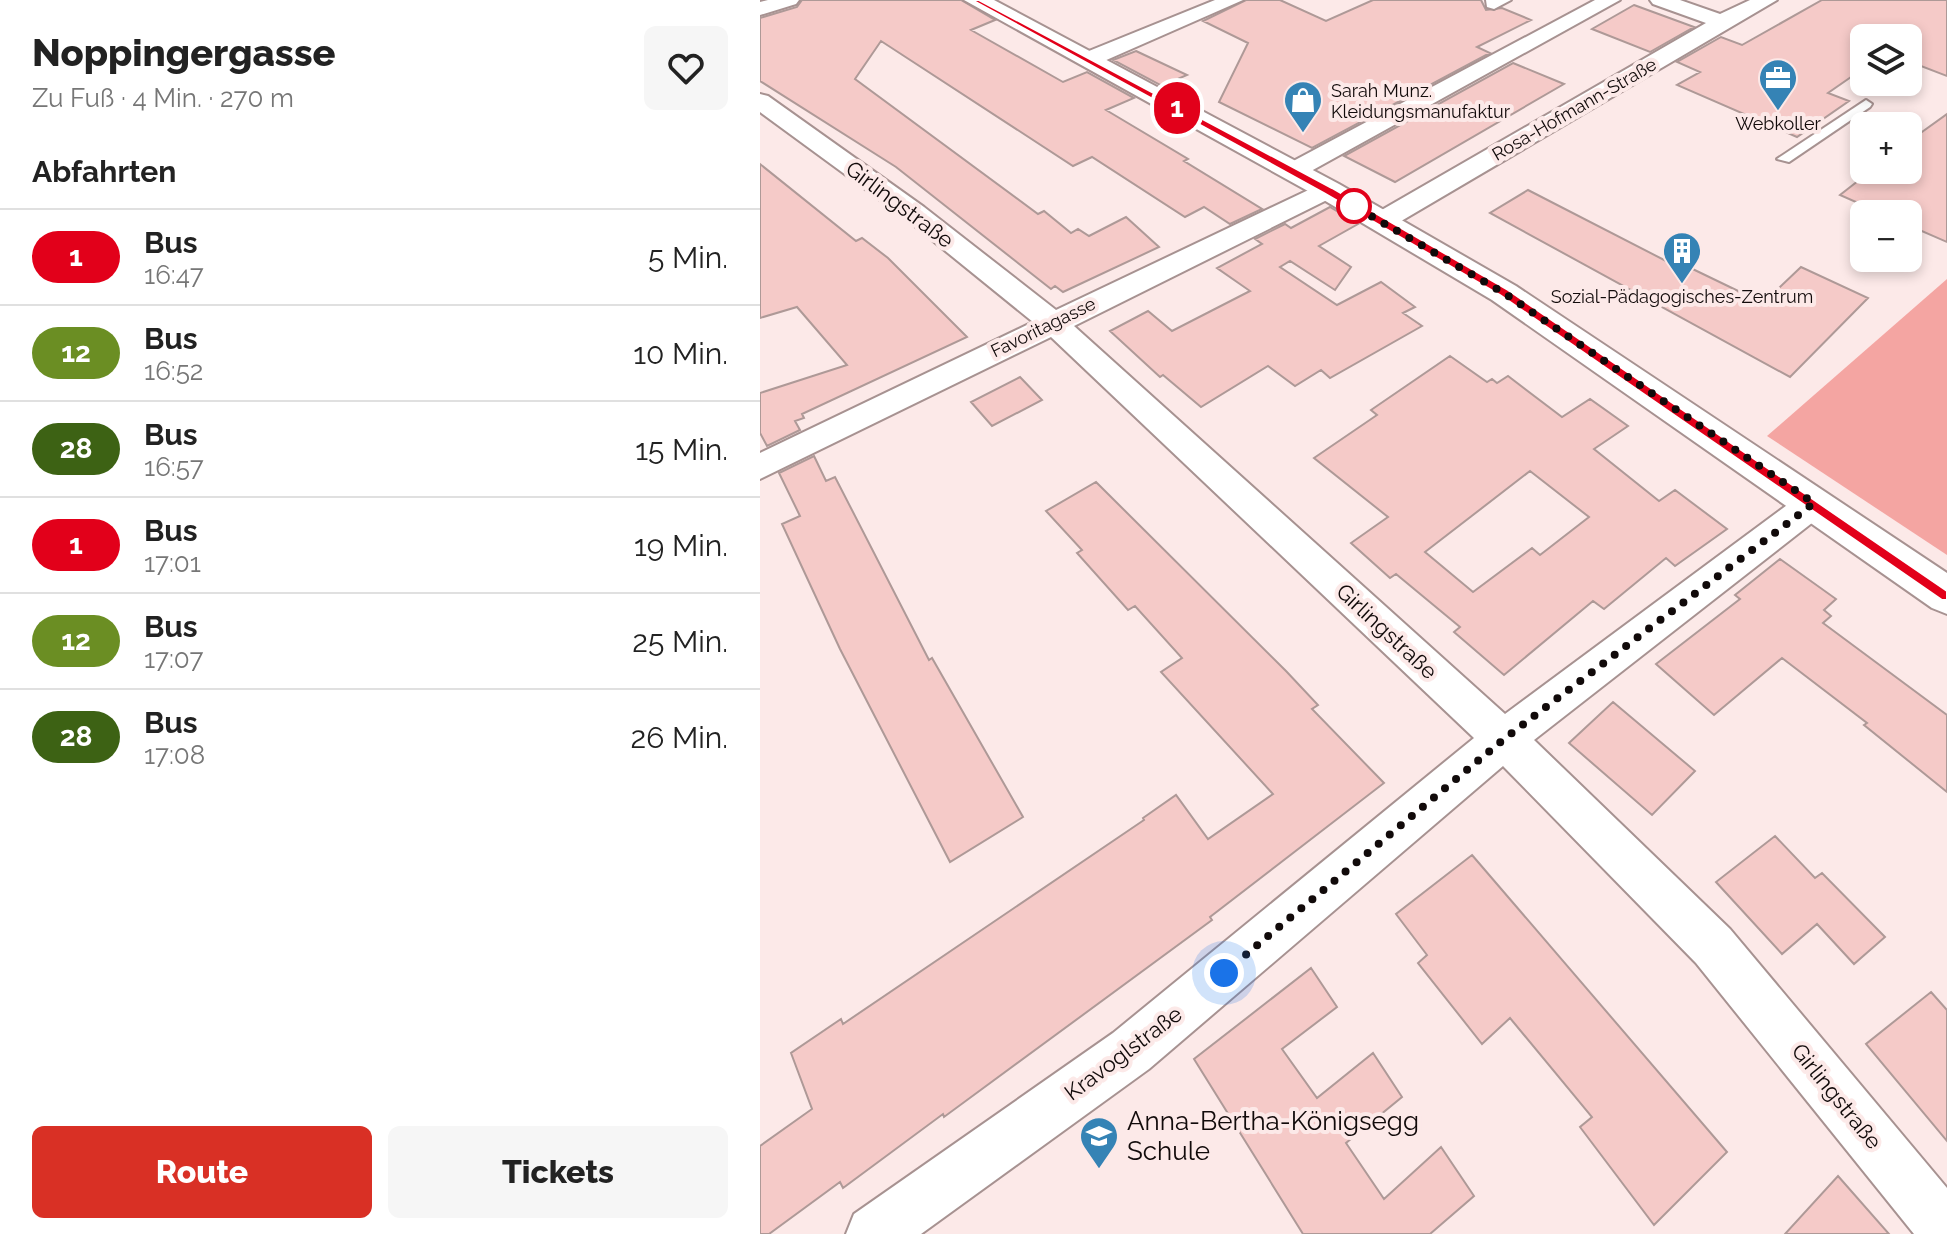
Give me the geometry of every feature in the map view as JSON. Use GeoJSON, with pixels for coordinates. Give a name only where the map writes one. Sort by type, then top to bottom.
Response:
{"type":"FeatureCollection","features":[{"type":"Feature","properties":{"kind":"street"},"geometry":{"type":"LineString","coordinates":[[760,9],[789,0]]}},
{"type":"Feature","properties":{"kind":"street"},"geometry":{"type":"LineString","coordinates":[[976,0],[1328,190],[1504,293],[1947,596]]}},
{"type":"Feature","properties":{"kind":"street"},"geometry":{"type":"LineString","coordinates":[[1087,60],[1233,0]]}},
{"type":"Feature","properties":{"kind":"street"},"geometry":{"type":"LineString","coordinates":[[1293,171],[1610,0]]}},
{"type":"Feature","properties":{"kind":"street"},"geometry":{"type":"LineString","coordinates":[[1660,0],[1721,21]]}},
{"type":"Feature","properties":{"kind":"street","name":"Rosa-Hofmann-Straße"},"geometry":{"type":"LineString","coordinates":[[1382,221],[1699,38],[1721,21],[1767,0]]}},
{"type":"Feature","properties":{"kind":"street","name":"Girlingstraße"},"geometry":{"type":"LineString","coordinates":[[766,112],[915,213],[1052,322],[1504,739],[1713,946],[1947,1231]]}},
{"type":"Feature","properties":{"kind":"street","name":"Favoritagasse"},"geometry":{"type":"LineString","coordinates":[[760,467],[1328,190]]}},
{"type":"Feature","properties":{"kind":"street","name":"Kravoglstraße"},"geometry":{"type":"LineString","coordinates":[[874,1234],[1131,1051],[1504,739],[1814,503]]}},
{"type":"Feature","properties":{"kind":"lane"},"geometry":{"type":"LineString","coordinates":[[1784,159],[1866,104]]}},
{"type":"Feature","properties":{"kind":"shaded area"},"geometry":{"type":"Polygon","coordinates":[[[1947,279],[1947,555],[1767,436],[1947,279]]]}},
{"type":"Feature","properties":{"kind":"building"},"geometry":{"type":"Polygon","coordinates":[[[802,0],[961,0],[995,20],[971,30],[1063,82],[1087,72],[1134,98],[1106,110],[1188,159],[1184,161],[1262,209],[1230,224],[1204,207],[1185,217],[1092,157],[1073,166],[881,41],[855,79],[1038,214],[1044,211],[1071,233],[1078,229],[1089,236],[1126,217],[1159,247],[1063,292],[1055,286],[1051,289],[896,167],[760,81],[760,18],[797,7],[802,0]]]}},
{"type":"Feature","properties":{"kind":"building"},"geometry":{"type":"Polygon","coordinates":[[[1246,0],[1280,0],[1326,21],[1373,0],[1481,0],[1486,10],[1502,8],[1531,20],[1477,47],[1490,53],[1312,148],[1219,102],[1248,43],[1203,21],[1246,0]]]}},
{"type":"Feature","properties":{"kind":"building"},"geometry":{"type":"Polygon","coordinates":[[[1822,0],[1947,0],[1947,76],[1922,66],[1922,24],[1850,24],[1850,78],[1828,93],[1849,101],[1797,137],[1677,85],[1700,72],[1677,62],[1721,37],[1742,45],[1822,0]]]}},
{"type":"Feature","properties":{"kind":"building"},"geometry":{"type":"Polygon","coordinates":[[[1634,5],[1694,27],[1650,52],[1592,29],[1634,5]]]}},
{"type":"Feature","properties":{"kind":"building"},"geometry":{"type":"Polygon","coordinates":[[[1136,51],[1187,75],[1162,86],[1113,60],[1136,51]]]}},
{"type":"Feature","properties":{"kind":"building"},"geometry":{"type":"Polygon","coordinates":[[[1513,63],[1564,84],[1395,182],[1344,156],[1513,63]]]}},
{"type":"Feature","properties":{"kind":"building"},"geometry":{"type":"Polygon","coordinates":[[[1947,114],[1947,242],[1922,231],[1922,200],[1851,200],[1840,195],[1854,184],[1922,184],[1922,132],[1947,114]]]}},
{"type":"Feature","properties":{"kind":"building"},"geometry":{"type":"Polygon","coordinates":[[[760,164],[856,241],[862,238],[888,258],[967,337],[802,414],[804,418],[795,421],[800,430],[767,446],[760,433],[760,393],[847,365],[797,307],[760,318],[760,164]]]}},
{"type":"Feature","properties":{"kind":"building","name":"Sozial-Pädagogisches-Zentrum"},"geometry":{"type":"Polygon","coordinates":[[[1528,190],[1670,263],[1674,260],[1763,303],[1801,267],[1868,298],[1790,377],[1490,213],[1528,190]]]}},
{"type":"Feature","properties":{"kind":"building"},"geometry":{"type":"Polygon","coordinates":[[[1330,207],[1358,224],[1319,246],[1351,267],[1335,290],[1290,261],[1280,267],[1337,305],[1381,282],[1415,307],[1403,313],[1422,326],[1330,378],[1321,370],[1295,386],[1268,366],[1201,407],[1163,375],[1160,377],[1110,331],[1148,311],[1172,331],[1250,291],[1217,268],[1262,244],[1255,239],[1285,224],[1291,228],[1330,207]]]}},
{"type":"Feature","properties":{"kind":"building"},"geometry":{"type":"Polygon","coordinates":[[[1450,356],[1487,382],[1492,379],[1497,383],[1508,376],[1562,417],[1590,399],[1628,426],[1594,449],[1659,501],[1675,490],[1727,529],[1675,566],[1666,558],[1604,609],[1593,601],[1504,675],[1454,632],[1460,627],[1396,574],[1390,578],[1351,543],[1388,517],[1314,458],[1377,415],[1371,410],[1450,356]],[[1530,471],[1425,552],[1473,592],[1532,548],[1540,555],[1589,517],[1530,471]]]}},
{"type":"Feature","properties":{"kind":"building"},"geometry":{"type":"Polygon","coordinates":[[[1020,377],[1042,400],[992,426],[971,402],[1020,377]]]}},
{"type":"Feature","properties":{"kind":"building"},"geometry":{"type":"Polygon","coordinates":[[[814,456],[826,481],[835,477],[929,660],[932,658],[1023,817],[950,862],[840,649],[782,524],[800,516],[779,473],[814,456]]]}},
{"type":"Feature","properties":{"kind":"building"},"geometry":{"type":"Polygon","coordinates":[[[1096,482],[1286,671],[1318,705],[1312,709],[1384,783],[1210,917],[1212,920],[944,1117],[943,1114],[843,1188],[840,1182],[769,1234],[760,1234],[760,1146],[812,1109],[791,1053],[841,1019],[843,1024],[1144,820],[1176,795],[1208,839],[1273,794],[1161,672],[1182,658],[1135,606],[1128,610],[1077,553],[1082,550],[1046,511],[1096,482]]]}},
{"type":"Feature","properties":{"kind":"building"},"geometry":{"type":"Polygon","coordinates":[[[1780,559],[1836,599],[1824,610],[1831,616],[1823,623],[1947,715],[1947,792],[1864,725],[1867,723],[1782,658],[1714,715],[1656,664],[1740,599],[1735,595],[1780,559]]]}},
{"type":"Feature","properties":{"kind":"building"},"geometry":{"type":"Polygon","coordinates":[[[1613,702],[1695,771],[1652,815],[1569,743],[1613,702]]]}},
{"type":"Feature","properties":{"kind":"building"},"geometry":{"type":"Polygon","coordinates":[[[1775,836],[1815,878],[1822,873],[1885,937],[1854,964],[1817,924],[1782,954],[1716,882],[1775,836]]]}},
{"type":"Feature","properties":{"kind":"building"},"geometry":{"type":"Polygon","coordinates":[[[1472,855],[1727,1152],[1654,1225],[1580,1127],[1592,1117],[1510,1018],[1482,1044],[1418,963],[1427,955],[1396,914],[1472,855]]]}},
{"type":"Feature","properties":{"kind":"building"},"geometry":{"type":"Polygon","coordinates":[[[1311,968],[1337,1007],[1282,1049],[1317,1098],[1373,1053],[1402,1097],[1346,1143],[1384,1199],[1441,1147],[1474,1196],[1430,1234],[1303,1234],[1194,1059],[1311,968]]]}},
{"type":"Feature","properties":{"kind":"building"},"geometry":{"type":"Polygon","coordinates":[[[1931,992],[1947,1010],[1947,1141],[1866,1044],[1931,992]]]}},
{"type":"Feature","properties":{"kind":"building"},"geometry":{"type":"Polygon","coordinates":[[[1838,1176],[1889,1234],[1785,1234],[1838,1176]]]}},
{"type":"Feature","properties":{"kind":"bus line","name":"1"},"geometry":{"type":"LineString","coordinates":[[976,0],[1328,190],[1504,293],[1947,595]]}},
{"type":"Feature","properties":{"kind":"place","name":"Webkoller"},"geometry":{"type":"Point","coordinates":[1778,112]}},
{"type":"Feature","properties":{"kind":"place","name":"Sarah Munz. Kleidungsmanufaktur"},"geometry":{"type":"Point","coordinates":[1303,134]}},
{"type":"Feature","properties":{"kind":"place","name":"Sozial-Pädagogisches-Zentrum"},"geometry":{"type":"Point","coordinates":[1682,285]}},
{"type":"Feature","properties":{"kind":"place","name":"Anna-Bertha-Königsegg Schule"},"geometry":{"type":"Point","coordinates":[1099,1170]}},
{"type":"Feature","properties":{"kind":"route"},"geometry":{"type":"LineString","coordinates":[[1224,973],[1504,739],[1814,503],[1504,293],[1354,206]]}}]}
